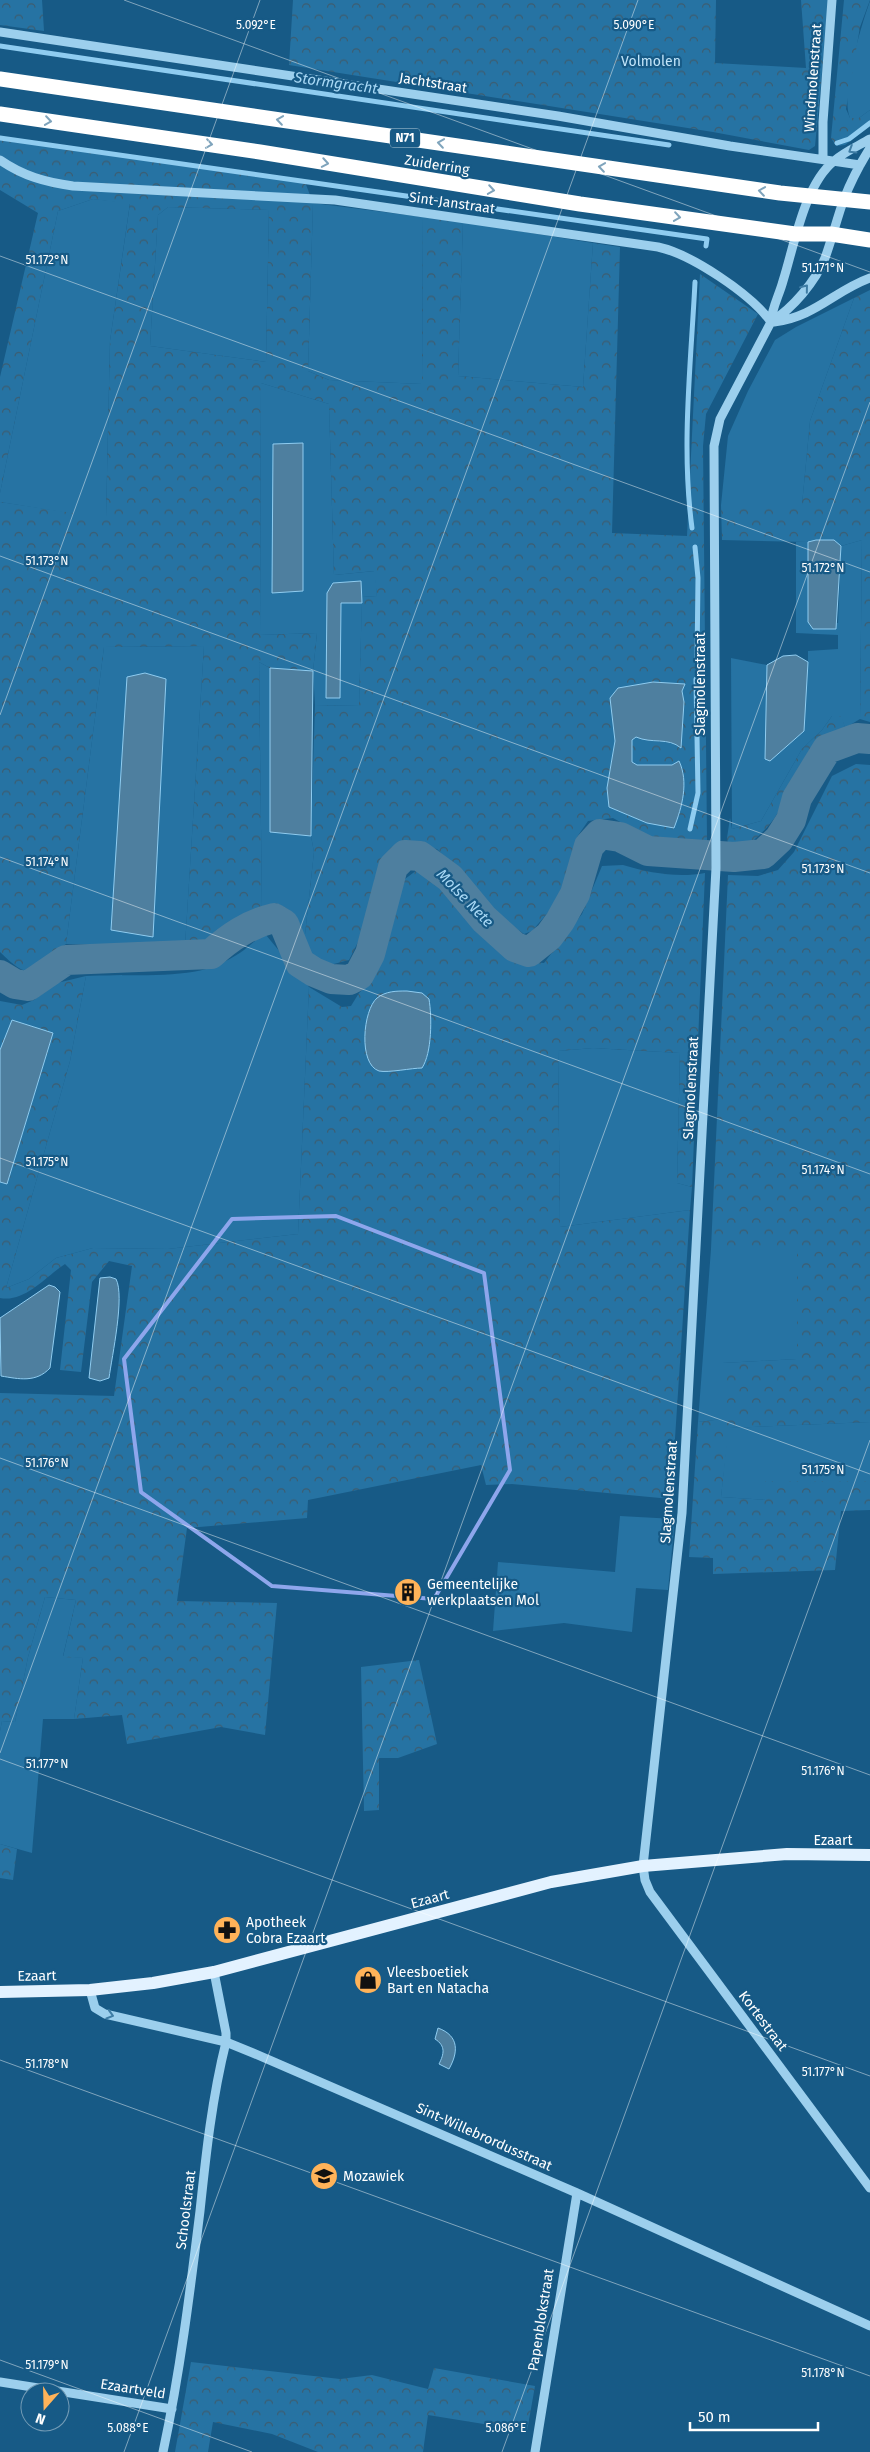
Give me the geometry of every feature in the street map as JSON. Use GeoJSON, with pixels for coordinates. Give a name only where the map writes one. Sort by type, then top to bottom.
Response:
{"type":"FeatureCollection","features":[{"type":"Feature","properties":{"kind":"highway","name":"Zuiderring"},"geometry":{"type":"LineString","coordinates":[[0,80],[811,197],[870,202]]}},
{"type":"Feature","properties":{"kind":"highway","name":"Zuiderring"},"geometry":{"type":"LineString","coordinates":[[0,114],[250,150],[580,204],[795,234],[831,234],[870,240]]}},
{"type":"Feature","properties":{"kind":"main road","name":"Ezaart"},"geometry":{"type":"LineString","coordinates":[[0,1992],[90,1990],[154,1983],[214,1972],[551,1882],[644,1866],[787,1854],[870,1855]]}},
{"type":"Feature","properties":{"kind":"street","name":"Windmolenstraat"},"geometry":{"type":"LineString","coordinates":[[822,158],[832,0]]}},
{"type":"Feature","properties":{"kind":"street","name":"Jachtstraat"},"geometry":{"type":"LineString","coordinates":[[0,32],[558,116],[812,159],[822,158],[860,165]]}},
{"type":"Feature","properties":{"kind":"street","name":"Slagmolenstraat"},"geometry":{"type":"LineString","coordinates":[[644,1866],[682,1513],[716,868],[714,446],[720,420],[771,322],[772,307],[783,283],[795,234],[817,184],[834,161],[870,139]]}},
{"type":"Feature","properties":{"kind":"street","name":"Slagmolenstraat"},"geometry":{"type":"LineString","coordinates":[[771,322],[784,314],[817,273],[825,256],[844,200],[860,165],[870,149]]}},
{"type":"Feature","properties":{"kind":"street","name":"Sint-Janstraat"},"geometry":{"type":"LineString","coordinates":[[0,160],[17,172],[44,182],[73,186],[335,200],[665,248],[689,257],[720,278],[754,303],[771,322]]}},
{"type":"Feature","properties":{"kind":"street"},"geometry":{"type":"LineString","coordinates":[[771,322],[792,320],[823,305],[861,281],[870,278]]}},
{"type":"Feature","properties":{"kind":"street","name":"Kortestraat"},"geometry":{"type":"LineString","coordinates":[[644,1866],[645,1880],[650,1892],[870,2188]]}},
{"type":"Feature","properties":{"kind":"street","name":"Schoolstraat"},"geometry":{"type":"LineString","coordinates":[[163,2452],[172,2409],[189,2298],[213,2099],[226,2042],[226,2033],[214,1972]]}},
{"type":"Feature","properties":{"kind":"street","name":"Sint-Willebrordusstraat"},"geometry":{"type":"LineString","coordinates":[[90,1990],[95,2008],[105,2014],[226,2042],[362,2098],[870,2326]]}},
{"type":"Feature","properties":{"kind":"street","name":"Papenblokstraat"},"geometry":{"type":"LineString","coordinates":[[535,2452],[577,2193]]}},
{"type":"Feature","properties":{"kind":"street","name":"Ezaartveld"},"geometry":{"type":"LineString","coordinates":[[0,2382],[172,2409]]}},
{"type":"Feature","properties":{"kind":"highlighted area"},"geometry":{"type":"Polygon","coordinates":[[[336,1216],[484,1273],[510,1470],[434,1599],[272,1586],[141,1492],[124,1359],[232,1219],[336,1216]]]}},
{"type":"Feature","properties":{"kind":"green space"},"geometry":{"type":"Polygon","coordinates":[[[0,0],[42,0],[44,31],[0,25],[0,0]]]}},
{"type":"Feature","properties":{"kind":"green space","name":"Volmolen"},"geometry":{"type":"Polygon","coordinates":[[[293,0],[716,0],[715,63],[806,68],[801,0],[829,0],[815,146],[809,150],[713,132],[289,65],[293,0]]]}},
{"type":"Feature","properties":{"kind":"green space"},"geometry":{"type":"Polygon","coordinates":[[[844,0],[870,0],[860,27],[846,109],[850,118],[859,118],[870,110],[870,126],[845,145],[836,146],[831,138],[844,0]]]}},
{"type":"Feature","properties":{"kind":"green space"},"geometry":{"type":"Polygon","coordinates":[[[870,1],[870,110],[859,118],[850,118],[848,94],[850,77],[857,43],[870,1]]]}},
{"type":"Feature","properties":{"kind":"green space"},"geometry":{"type":"Polygon","coordinates":[[[0,139],[305,182],[313,203],[308,371],[329,380],[422,384],[423,217],[463,222],[458,376],[583,387],[593,243],[620,247],[612,533],[687,536],[700,274],[758,314],[706,414],[703,446],[707,841],[675,840],[646,836],[613,818],[588,821],[577,837],[573,859],[557,902],[532,931],[524,934],[502,918],[437,849],[412,844],[389,855],[375,877],[367,924],[349,960],[330,965],[311,959],[304,944],[314,852],[311,836],[315,705],[359,706],[362,597],[377,596],[374,571],[334,575],[329,404],[261,383],[260,635],[317,633],[313,671],[270,668],[259,662],[262,911],[208,941],[185,946],[204,646],[104,647],[66,944],[41,966],[29,971],[21,969],[0,952],[0,502],[106,518],[110,341],[130,204],[93,199],[58,211],[0,493],[0,377],[38,213],[0,190],[0,139]],[[168,207],[158,215],[150,346],[266,362],[269,210],[168,207]],[[653,682],[610,698],[615,741],[607,788],[609,807],[647,823],[678,817],[684,772],[679,761],[672,765],[637,765],[632,762],[632,740],[636,737],[670,743],[681,748],[684,702],[682,691],[684,684],[653,682]]]}},
{"type":"Feature","properties":{"kind":"green space"},"geometry":{"type":"Polygon","coordinates":[[[93,199],[130,203],[110,341],[106,519],[0,502],[0,493],[58,211],[93,199]]]}},
{"type":"Feature","properties":{"kind":"green space"},"geometry":{"type":"Polygon","coordinates":[[[313,203],[423,217],[422,384],[329,380],[308,371],[313,203]]]}},
{"type":"Feature","properties":{"kind":"green space"},"geometry":{"type":"Polygon","coordinates":[[[168,207],[269,210],[266,362],[150,346],[158,215],[168,207]]]}},
{"type":"Feature","properties":{"kind":"green space"},"geometry":{"type":"Polygon","coordinates":[[[463,222],[593,243],[583,387],[458,376],[463,222]]]}},
{"type":"Feature","properties":{"kind":"green space"},"geometry":{"type":"Polygon","coordinates":[[[870,290],[870,722],[860,719],[862,540],[841,546],[821,540],[808,542],[722,540],[721,505],[802,505],[810,421],[854,298],[870,290]]]}},
{"type":"Feature","properties":{"kind":"green space"},"geometry":{"type":"Polygon","coordinates":[[[854,298],[810,421],[802,505],[721,505],[728,436],[748,391],[775,340],[796,327],[854,298]]]}},
{"type":"Feature","properties":{"kind":"green space"},"geometry":{"type":"Polygon","coordinates":[[[261,383],[329,404],[334,575],[375,571],[377,596],[362,597],[361,581],[333,583],[326,698],[340,698],[341,602],[362,603],[359,706],[315,705],[313,671],[317,633],[260,635],[261,383]]]}},
{"type":"Feature","properties":{"kind":"green space"},"geometry":{"type":"Polygon","coordinates":[[[862,540],[860,719],[845,728],[841,716],[832,716],[822,730],[802,749],[761,821],[732,829],[731,658],[767,665],[787,657],[797,657],[808,662],[808,651],[838,649],[838,635],[796,633],[796,542],[808,542],[808,622],[838,623],[841,546],[862,540]]]}},
{"type":"Feature","properties":{"kind":"green space"},"geometry":{"type":"Polygon","coordinates":[[[204,646],[185,946],[66,944],[104,647],[204,646]]]}},
{"type":"Feature","properties":{"kind":"green space"},"geometry":{"type":"Polygon","coordinates":[[[259,662],[270,668],[270,832],[311,836],[314,852],[304,944],[299,923],[294,914],[276,903],[262,911],[259,662]]]}},
{"type":"Feature","properties":{"kind":"green space"},"geometry":{"type":"Polygon","coordinates":[[[832,716],[842,716],[845,728],[832,735],[812,754],[774,819],[765,830],[739,852],[729,849],[727,838],[730,818],[732,829],[761,821],[802,749],[822,730],[832,716]]]}},
{"type":"Feature","properties":{"kind":"green space"},"geometry":{"type":"Polygon","coordinates":[[[856,764],[870,765],[870,1422],[729,1428],[721,1497],[766,1500],[765,1481],[870,1481],[870,1510],[841,1511],[835,1570],[713,1574],[713,1558],[689,1557],[698,1422],[723,1419],[723,1363],[797,1359],[797,1250],[711,1249],[728,875],[758,876],[778,870],[794,852],[832,776],[856,764]]]}},
{"type":"Feature","properties":{"kind":"green space"},"geometry":{"type":"Polygon","coordinates":[[[623,865],[664,874],[705,873],[692,1187],[677,1183],[680,1053],[593,1048],[558,1051],[560,1227],[690,1210],[671,1499],[512,1484],[486,1485],[481,1465],[308,1500],[307,1518],[187,1528],[177,1601],[277,1603],[265,1735],[221,1727],[127,1744],[122,1715],[74,1719],[83,1658],[63,1657],[76,1600],[45,1597],[28,1657],[15,1722],[2,1721],[0,1731],[0,1393],[114,1396],[132,1266],[109,1261],[92,1282],[81,1372],[60,1370],[71,1270],[65,1264],[27,1293],[9,1298],[0,1298],[0,1182],[7,1184],[53,1033],[13,1020],[0,1050],[0,1001],[22,1005],[34,1000],[57,983],[86,976],[70,1061],[6,1288],[29,1279],[56,1258],[93,1248],[168,1249],[298,1234],[309,987],[342,1007],[351,1006],[359,993],[367,986],[379,963],[405,879],[417,870],[425,868],[439,879],[501,953],[521,961],[544,963],[582,914],[602,866],[623,865]]]}},
{"type":"Feature","properties":{"kind":"green space"},"geometry":{"type":"Polygon","coordinates":[[[266,935],[309,987],[298,1234],[168,1249],[93,1248],[56,1258],[29,1279],[6,1288],[70,1061],[86,976],[164,975],[194,972],[226,961],[240,953],[257,939],[266,935]]]}},
{"type":"Feature","properties":{"kind":"green space"},"geometry":{"type":"Polygon","coordinates":[[[593,1048],[680,1053],[677,1183],[692,1187],[690,1210],[560,1227],[558,1051],[593,1048]]]}},
{"type":"Feature","properties":{"kind":"green space"},"geometry":{"type":"Polygon","coordinates":[[[711,1249],[797,1249],[797,1359],[723,1363],[723,1419],[698,1422],[711,1249]]]}},
{"type":"Feature","properties":{"kind":"green space"},"geometry":{"type":"Polygon","coordinates":[[[870,1422],[870,1481],[766,1481],[766,1500],[721,1497],[728,1428],[870,1422]]]}},
{"type":"Feature","properties":{"kind":"green space"},"geometry":{"type":"Polygon","coordinates":[[[620,1516],[675,1519],[668,1590],[636,1588],[632,1632],[564,1623],[493,1631],[498,1562],[615,1572],[620,1516]]]}},
{"type":"Feature","properties":{"kind":"green space"},"geometry":{"type":"Polygon","coordinates":[[[45,1597],[76,1600],[63,1656],[83,1658],[74,1719],[43,1719],[32,1853],[0,1844],[0,1731],[2,1721],[15,1722],[28,1657],[45,1597]]]}},
{"type":"Feature","properties":{"kind":"green space"},"geometry":{"type":"Polygon","coordinates":[[[419,1660],[437,1744],[398,1758],[379,1758],[379,1810],[364,1811],[361,1667],[419,1660]]]}},
{"type":"Feature","properties":{"kind":"green space"},"geometry":{"type":"Polygon","coordinates":[[[0,1844],[17,1849],[13,1880],[0,1878],[0,1844]]]}},
{"type":"Feature","properties":{"kind":"green space"},"geometry":{"type":"Polygon","coordinates":[[[191,2362],[340,2379],[372,2375],[428,2389],[434,2368],[535,2386],[527,2431],[428,2415],[423,2452],[318,2452],[272,2434],[213,2422],[208,2452],[175,2452],[191,2362]]]}},
{"type":"Feature","properties":{"kind":"shaded area"},"geometry":{"type":"Polygon","coordinates":[[[303,443],[303,591],[272,593],[273,444],[303,443]]]}},
{"type":"Feature","properties":{"kind":"shaded area"},"geometry":{"type":"Polygon","coordinates":[[[834,540],[841,546],[836,629],[813,629],[808,622],[808,542],[834,540]]]}},
{"type":"Feature","properties":{"kind":"shaded area"},"geometry":{"type":"Polygon","coordinates":[[[361,581],[362,603],[341,603],[340,698],[326,698],[327,593],[333,583],[361,581]]]}},
{"type":"Feature","properties":{"kind":"shaded area"},"geometry":{"type":"Polygon","coordinates":[[[796,655],[808,662],[804,731],[770,761],[765,759],[767,665],[783,656],[796,655]]]}},
{"type":"Feature","properties":{"kind":"shaded area"},"geometry":{"type":"Polygon","coordinates":[[[270,668],[313,671],[311,836],[270,832],[270,668]]]}},
{"type":"Feature","properties":{"kind":"shaded area"},"geometry":{"type":"Polygon","coordinates":[[[145,673],[166,679],[153,937],[111,930],[127,677],[145,673]]]}},
{"type":"Feature","properties":{"kind":"shaded area"},"geometry":{"type":"Polygon","coordinates":[[[653,682],[685,684],[682,691],[684,702],[681,748],[671,743],[636,737],[632,740],[632,762],[637,765],[672,765],[679,761],[684,777],[684,786],[680,812],[674,828],[647,823],[609,807],[607,788],[615,741],[610,698],[618,688],[653,682]]]}},
{"type":"Feature","properties":{"kind":"shaded area"},"geometry":{"type":"Polygon","coordinates":[[[407,991],[422,993],[429,999],[431,1015],[428,1053],[422,1068],[379,1071],[372,1066],[365,1048],[368,1013],[372,1004],[380,996],[391,992],[407,991]]]}},
{"type":"Feature","properties":{"kind":"shaded area"},"geometry":{"type":"Polygon","coordinates":[[[12,1020],[53,1033],[7,1184],[0,1182],[0,1050],[12,1020]]]}},
{"type":"Feature","properties":{"kind":"shaded area"},"geometry":{"type":"Polygon","coordinates":[[[110,1277],[116,1279],[119,1312],[109,1378],[100,1381],[89,1378],[100,1278],[110,1277]]]}},
{"type":"Feature","properties":{"kind":"shaded area"},"geometry":{"type":"Polygon","coordinates":[[[49,1285],[55,1287],[60,1292],[50,1368],[39,1376],[27,1379],[1,1376],[0,1318],[49,1285]]]}},
{"type":"Feature","properties":{"kind":"shaded area"},"geometry":{"type":"Polygon","coordinates":[[[438,2028],[445,2031],[454,2040],[454,2057],[449,2069],[439,2064],[443,2050],[441,2044],[435,2039],[438,2028]]]}},
{"type":"Feature","properties":{"kind":"waterway","name":"Stormgracht"},"geometry":{"type":"LineString","coordinates":[[0,46],[669,145]]}},
{"type":"Feature","properties":{"kind":"waterway"},"geometry":{"type":"LineString","coordinates":[[837,143],[849,139],[870,123]]}},
{"type":"Feature","properties":{"kind":"waterway"},"geometry":{"type":"LineString","coordinates":[[0,138],[707,239],[706,246]]}},
{"type":"Feature","properties":{"kind":"waterway"},"geometry":{"type":"LineString","coordinates":[[692,528],[687,467],[687,436],[695,282]]}},
{"type":"Feature","properties":{"kind":"waterway"},"geometry":{"type":"LineString","coordinates":[[695,547],[698,578],[697,661]]}},
{"type":"Feature","properties":{"kind":"waterway"},"geometry":{"type":"LineString","coordinates":[[690,829],[698,793],[696,679]]}},
{"type":"Feature","properties":{"kind":"waterway","name":"Molse Nete"},"geometry":{"type":"LineString","coordinates":[[0,975],[15,984],[28,986],[66,960],[211,954],[240,932],[274,918],[284,924],[300,963],[314,972],[331,979],[349,980],[359,975],[370,954],[393,867],[405,855],[420,856],[450,878],[484,919],[515,947],[529,952],[549,936],[560,921],[575,894],[589,846],[600,834],[620,837],[648,851],[734,857],[763,854],[779,839],[791,820],[797,798],[827,749],[857,738],[870,739]]}},
{"type":"Feature","properties":{"kind":"waterway"},"geometry":{"type":"LineString","coordinates":[[687,853],[689,842]]}},
{"type":"Feature","properties":{"kind":"place","name":"Gemeentelijke werkplaatsen Mol"},"geometry":{"type":"Point","coordinates":[408,1592]}},
{"type":"Feature","properties":{"kind":"place","name":"Apotheek Cobra Ezaart"},"geometry":{"type":"Point","coordinates":[227,1930]}},
{"type":"Feature","properties":{"kind":"place","name":"Vleesboetiek Bart en Natacha"},"geometry":{"type":"Point","coordinates":[368,1980]}},
{"type":"Feature","properties":{"kind":"place","name":"Mozawiek"},"geometry":{"type":"Point","coordinates":[324,2176]}}]}
